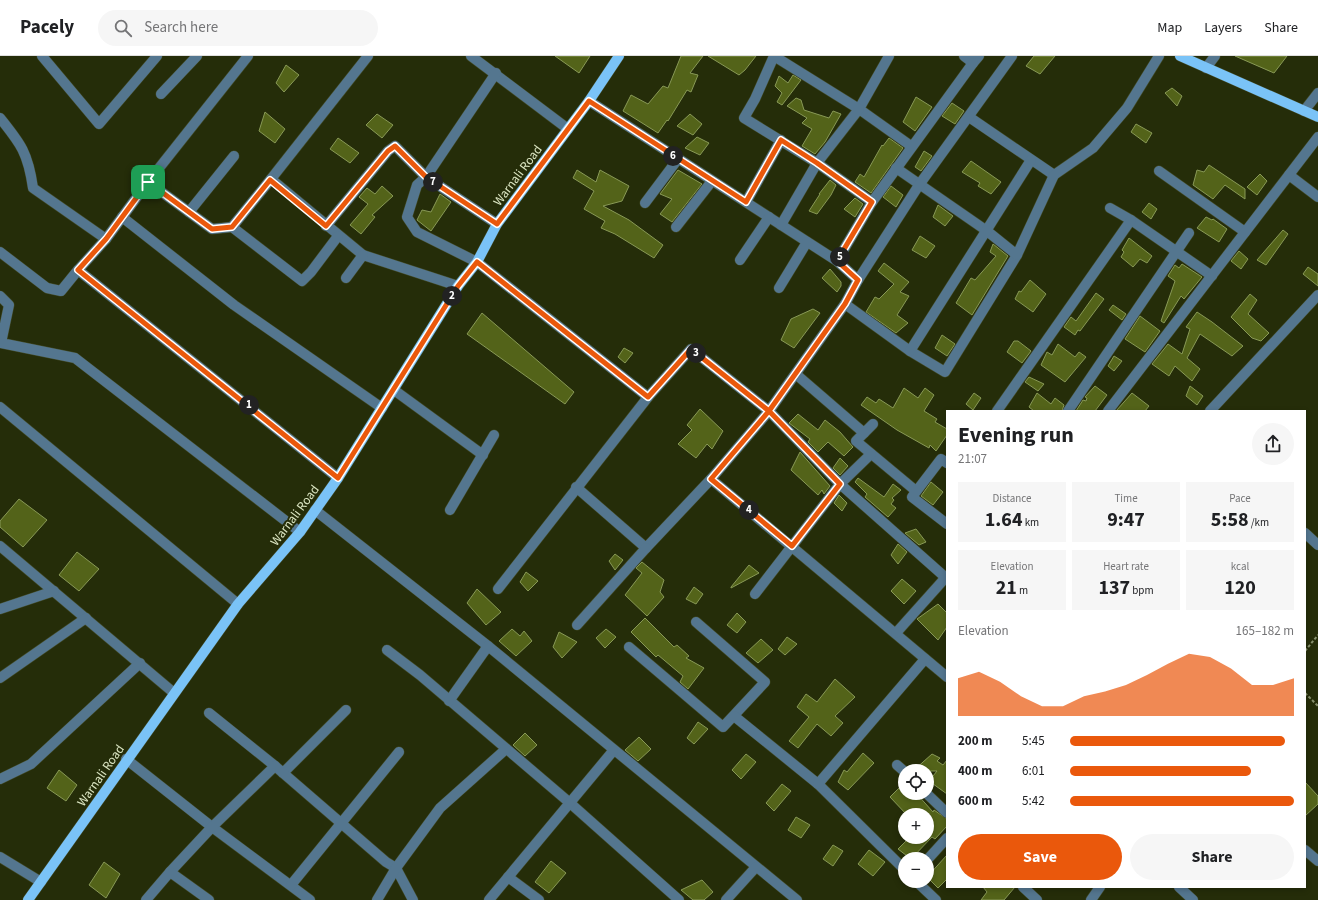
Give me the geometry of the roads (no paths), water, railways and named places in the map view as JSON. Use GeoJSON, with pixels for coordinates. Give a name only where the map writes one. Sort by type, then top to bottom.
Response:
{"type":"FeatureCollection","features":[{"type":"Feature","properties":{"kind":"main road","name":"Warnali Road"},"geometry":{"type":"LineString","coordinates":[[28,900],[126,759],[238,604],[300,532],[314,510],[338,478],[458,286],[477,262],[497,224],[589,101],[619,56]]}},
{"type":"Feature","properties":{"kind":"main road"},"geometry":{"type":"LineString","coordinates":[[1180,56],[1318,117]]}},
{"type":"Feature","properties":{"kind":"street"},"geometry":{"type":"LineString","coordinates":[[43,56],[99,124],[157,56]]}},
{"type":"Feature","properties":{"kind":"street"},"geometry":{"type":"LineString","coordinates":[[161,94],[197,56]]}},
{"type":"Feature","properties":{"kind":"street"},"geometry":{"type":"LineString","coordinates":[[0,252],[48,288],[61,291],[106,239],[148,182],[248,56]]}},
{"type":"Feature","properties":{"kind":"street"},"geometry":{"type":"LineString","coordinates":[[232,227],[368,56]]}},
{"type":"Feature","properties":{"kind":"street"},"geometry":{"type":"LineString","coordinates":[[471,56],[496,73],[568,129]]}},
{"type":"Feature","properties":{"kind":"street"},"geometry":{"type":"LineString","coordinates":[[872,202],[817,163],[744,118],[755,99],[774,56],[859,109],[911,146]]}},
{"type":"Feature","properties":{"kind":"street"},"geometry":{"type":"LineString","coordinates":[[781,225],[817,163],[859,109],[889,56]]}},
{"type":"Feature","properties":{"kind":"street"},"geometry":{"type":"LineString","coordinates":[[837,261],[872,202],[911,146],[976,59],[964,56]]}},
{"type":"Feature","properties":{"kind":"street"},"geometry":{"type":"LineString","coordinates":[[577,625],[646,548],[711,479],[769,411],[845,304],[858,280],[919,185],[969,118],[1012,56]]}},
{"type":"Feature","properties":{"kind":"street"},"geometry":{"type":"LineString","coordinates":[[845,304],[910,351],[945,372],[1017,255],[1054,175],[1092,148],[1127,108],[1159,56]]}},
{"type":"Feature","properties":{"kind":"street"},"geometry":{"type":"LineString","coordinates":[[1206,68],[1216,56]]}},
{"type":"Feature","properties":{"kind":"street"},"geometry":{"type":"LineString","coordinates":[[496,73],[426,177],[417,185],[407,217],[417,232],[477,262],[648,397]]}},
{"type":"Feature","properties":{"kind":"street"},"geometry":{"type":"LineString","coordinates":[[1304,111],[1318,93]]}},
{"type":"Feature","properties":{"kind":"street"},"geometry":{"type":"LineString","coordinates":[[589,101],[837,261],[858,280]]}},
{"type":"Feature","properties":{"kind":"street"},"geometry":{"type":"LineString","coordinates":[[0,118],[22,146],[30,169],[33,188],[106,239]]}},
{"type":"Feature","properties":{"kind":"street"},"geometry":{"type":"LineString","coordinates":[[969,118],[1054,175]]}},
{"type":"Feature","properties":{"kind":"street"},"geometry":{"type":"LineString","coordinates":[[1109,410],[1318,137]]}},
{"type":"Feature","properties":{"kind":"street"},"geometry":{"type":"LineString","coordinates":[[746,202],[781,140]]}},
{"type":"Feature","properties":{"kind":"street"},"geometry":{"type":"LineString","coordinates":[[326,226],[388,151],[395,146],[426,177],[497,224]]}},
{"type":"Feature","properties":{"kind":"street"},"geometry":{"type":"LineString","coordinates":[[189,212],[234,156]]}},
{"type":"Feature","properties":{"kind":"street"},"geometry":{"type":"LineString","coordinates":[[645,203],[678,159]]}},
{"type":"Feature","properties":{"kind":"street"},"geometry":{"type":"LineString","coordinates":[[910,351],[1031,160]]}},
{"type":"Feature","properties":{"kind":"street"},"geometry":{"type":"LineString","coordinates":[[896,168],[987,231],[1017,255]]}},
{"type":"Feature","properties":{"kind":"street"},"geometry":{"type":"LineString","coordinates":[[1159,171],[1245,232]]}},
{"type":"Feature","properties":{"kind":"street"},"geometry":{"type":"LineString","coordinates":[[1289,175],[1318,197]]}},
{"type":"Feature","properties":{"kind":"street"},"geometry":{"type":"LineString","coordinates":[[270,180],[363,255],[458,286]]}},
{"type":"Feature","properties":{"kind":"street"},"geometry":{"type":"LineString","coordinates":[[676,227],[712,181]]}},
{"type":"Feature","properties":{"kind":"street"},"geometry":{"type":"LineString","coordinates":[[148,182],[212,229],[232,227],[302,281],[311,272],[338,236]]}},
{"type":"Feature","properties":{"kind":"street"},"geometry":{"type":"LineString","coordinates":[[1110,208],[1131,220],[1212,276]]}},
{"type":"Feature","properties":{"kind":"street"},"geometry":{"type":"LineString","coordinates":[[122,217],[234,305],[382,408]]}},
{"type":"Feature","properties":{"kind":"street"},"geometry":{"type":"LineString","coordinates":[[740,260],[769,217]]}},
{"type":"Feature","properties":{"kind":"street"},"geometry":{"type":"LineString","coordinates":[[998,410],[1131,220]]}},
{"type":"Feature","properties":{"kind":"street"},"geometry":{"type":"LineString","coordinates":[[1069,410],[1189,233]]}},
{"type":"Feature","properties":{"kind":"street"},"geometry":{"type":"LineString","coordinates":[[779,288],[807,242]]}},
{"type":"Feature","properties":{"kind":"street"},"geometry":{"type":"LineString","coordinates":[[346,278],[363,255]]}},
{"type":"Feature","properties":{"kind":"street"},"geometry":{"type":"LineString","coordinates":[[78,270],[338,478]]}},
{"type":"Feature","properties":{"kind":"street"},"geometry":{"type":"LineString","coordinates":[[1211,410],[1318,295]]}},
{"type":"Feature","properties":{"kind":"street"},"geometry":{"type":"LineString","coordinates":[[0,296],[9,305],[1,343],[75,358],[300,532]]}},
{"type":"Feature","properties":{"kind":"street"},"geometry":{"type":"LineString","coordinates":[[498,589],[576,487],[648,397],[691,349],[769,411],[840,484],[946,577],[896,633]]}},
{"type":"Feature","properties":{"kind":"street"},"geometry":{"type":"LineString","coordinates":[[798,376],[864,433]]}},
{"type":"Feature","properties":{"kind":"street"},"geometry":{"type":"LineString","coordinates":[[394,390],[483,455]]}},
{"type":"Feature","properties":{"kind":"street"},"geometry":{"type":"LineString","coordinates":[[0,408],[238,604]]}},
{"type":"Feature","properties":{"kind":"street"},"geometry":{"type":"LineString","coordinates":[[873,424],[856,441],[916,491]]}},
{"type":"Feature","properties":{"kind":"street"},"geometry":{"type":"LineString","coordinates":[[450,510],[494,435]]}},
{"type":"Feature","properties":{"kind":"street"},"geometry":{"type":"LineString","coordinates":[[755,594],[840,484],[871,454]]}},
{"type":"Feature","properties":{"kind":"street"},"geometry":{"type":"LineString","coordinates":[[946,463],[941,459],[912,497],[946,523]]}},
{"type":"Feature","properties":{"kind":"street"},"geometry":{"type":"LineString","coordinates":[[711,479],[946,676]]}},
{"type":"Feature","properties":{"kind":"street"},"geometry":{"type":"LineString","coordinates":[[576,487],[646,548]]}},
{"type":"Feature","properties":{"kind":"street"},"geometry":{"type":"LineString","coordinates":[[314,510],[488,646],[613,751],[797,900]]}},
{"type":"Feature","properties":{"kind":"street"},"geometry":{"type":"LineString","coordinates":[[1306,534],[1318,545]]}},
{"type":"Feature","properties":{"kind":"street"},"geometry":{"type":"LineString","coordinates":[[0,546],[174,693]]}},
{"type":"Feature","properties":{"kind":"street"},"geometry":{"type":"LineString","coordinates":[[0,609],[54,591]]}},
{"type":"Feature","properties":{"kind":"street"},"geometry":{"type":"LineString","coordinates":[[0,678],[86,618]]}},
{"type":"Feature","properties":{"kind":"street"},"geometry":{"type":"LineString","coordinates":[[630,647],[723,727],[764,682],[696,622]]}},
{"type":"Feature","properties":{"kind":"street"},"geometry":{"type":"LineString","coordinates":[[449,702],[488,646]]}},
{"type":"Feature","properties":{"kind":"street"},"geometry":{"type":"LineString","coordinates":[[387,650],[420,676],[570,803],[679,900]]}},
{"type":"Feature","properties":{"kind":"street"},"geometry":{"type":"LineString","coordinates":[[818,784],[924,659]]}},
{"type":"Feature","properties":{"kind":"street"},"geometry":{"type":"LineString","coordinates":[[0,779],[31,764],[140,663]]}},
{"type":"Feature","properties":{"kind":"street"},"geometry":{"type":"LineString","coordinates":[[283,773],[346,710]]}},
{"type":"Feature","properties":{"kind":"street"},"geometry":{"type":"LineString","coordinates":[[209,713],[396,868],[413,900]]}},
{"type":"Feature","properties":{"kind":"street"},"geometry":{"type":"LineString","coordinates":[[734,716],[818,784],[898,863]]}},
{"type":"Feature","properties":{"kind":"street"},"geometry":{"type":"LineString","coordinates":[[377,900],[396,868],[440,808],[506,749]]}},
{"type":"Feature","properties":{"kind":"street"},"geometry":{"type":"LineString","coordinates":[[489,900],[613,751]]}},
{"type":"Feature","properties":{"kind":"street"},"geometry":{"type":"LineString","coordinates":[[291,886],[399,752]]}},
{"type":"Feature","properties":{"kind":"street"},"geometry":{"type":"LineString","coordinates":[[126,759],[212,827],[310,900]]}},
{"type":"Feature","properties":{"kind":"street"},"geometry":{"type":"LineString","coordinates":[[146,900],[212,827],[274,766]]}},
{"type":"Feature","properties":{"kind":"street"},"geometry":{"type":"LineString","coordinates":[[933,800],[946,812]]}},
{"type":"Feature","properties":{"kind":"street"},"geometry":{"type":"LineString","coordinates":[[934,852],[946,839]]}},
{"type":"Feature","properties":{"kind":"street"},"geometry":{"type":"LineString","coordinates":[[1306,851],[1318,861]]}},
{"type":"Feature","properties":{"kind":"street"},"geometry":{"type":"LineString","coordinates":[[0,857],[41,882]]}},
{"type":"Feature","properties":{"kind":"street"},"geometry":{"type":"LineString","coordinates":[[726,900],[756,867]]}},
{"type":"Feature","properties":{"kind":"street"},"geometry":{"type":"LineString","coordinates":[[170,872],[208,900]]}},
{"type":"Feature","properties":{"kind":"street"},"geometry":{"type":"LineString","coordinates":[[508,877],[539,900]]}},
{"type":"Feature","properties":{"kind":"street"},"geometry":{"type":"LineString","coordinates":[[923,888],[936,900]]}},
{"type":"Feature","properties":{"kind":"street"},"geometry":{"type":"LineString","coordinates":[[1024,888],[1037,900]]}},
{"type":"Feature","properties":{"kind":"street"},"geometry":{"type":"LineString","coordinates":[[1091,900],[1099,888]]}},
{"type":"Feature","properties":{"kind":"street"},"geometry":{"type":"LineString","coordinates":[[1180,888],[1193,900]]}}]}
